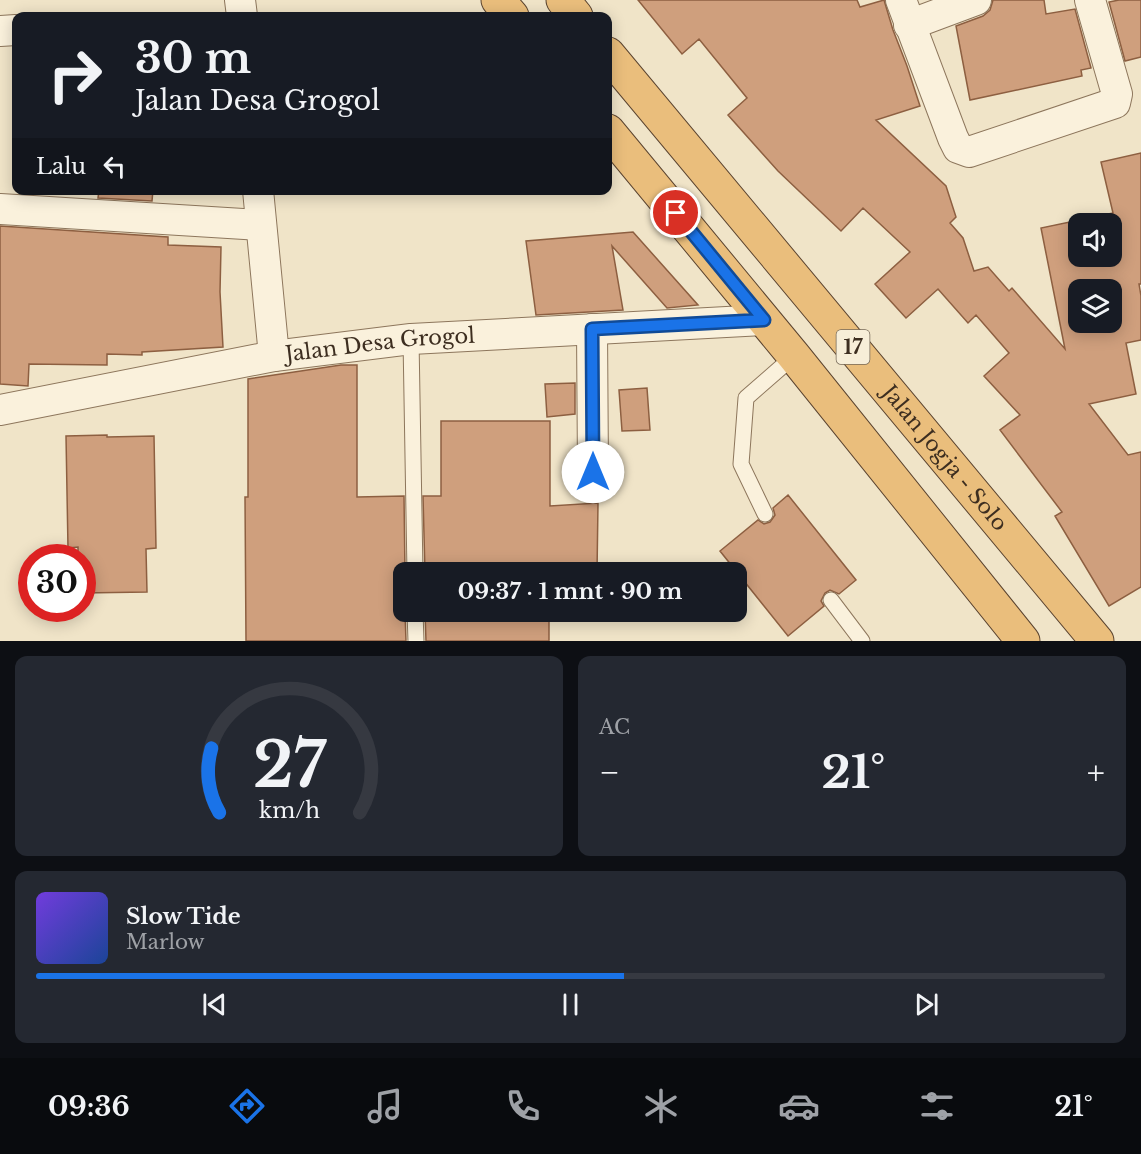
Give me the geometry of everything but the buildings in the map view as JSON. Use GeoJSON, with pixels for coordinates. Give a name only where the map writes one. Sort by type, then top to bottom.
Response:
{"type":"FeatureCollection","features":[{"type":"Feature","properties":{"kind":"highway"},"geometry":{"type":"LineString","coordinates":[[498,0],[508,12]]}},
{"type":"Feature","properties":{"kind":"highway"},"geometry":{"type":"LineString","coordinates":[[563,0],[573,12]]}},
{"type":"Feature","properties":{"kind":"highway","name":"Jalan Jogja - Solo"},"geometry":{"type":"LineString","coordinates":[[612,59],[1097,641]]}},
{"type":"Feature","properties":{"kind":"highway","name":"17"},"geometry":{"type":"LineString","coordinates":[[612,136],[794,356],[1015,639]]}},
{"type":"Feature","properties":{"kind":"street"},"geometry":{"type":"LineString","coordinates":[[975,0],[905,12],[952,138],[958,148],[969,152],[1115,103],[1118,94],[1090,0]]}},
{"type":"Feature","properties":{"kind":"street"},"geometry":{"type":"LineString","coordinates":[[258,195],[274,356]]}},
{"type":"Feature","properties":{"kind":"street"},"geometry":{"type":"LineString","coordinates":[[0,209],[261,225]]}},
{"type":"Feature","properties":{"kind":"street","name":"Jalan Desa Grogol"},"geometry":{"type":"LineString","coordinates":[[0,410],[274,356],[411,339],[764,320]]}},
{"type":"Feature","properties":{"kind":"street"},"geometry":{"type":"LineString","coordinates":[[592,329],[593,472]]}},
{"type":"Feature","properties":{"kind":"lane"},"geometry":{"type":"LineString","coordinates":[[411,339],[415,562]]}},
{"type":"Feature","properties":{"kind":"lane"},"geometry":{"type":"LineString","coordinates":[[765,514],[741,465],[746,398],[794,356]]}},
{"type":"Feature","properties":{"kind":"lane"},"geometry":{"type":"LineString","coordinates":[[831,600],[862,641]]}},
{"type":"Feature","properties":{"kind":"lane"},"geometry":{"type":"LineString","coordinates":[[415,622],[416,641]]}},
{"type":"Feature","properties":{"kind":"route"},"geometry":{"type":"LineString","coordinates":[[593,472],[592,329],[764,320],[676,213]]}}]}
